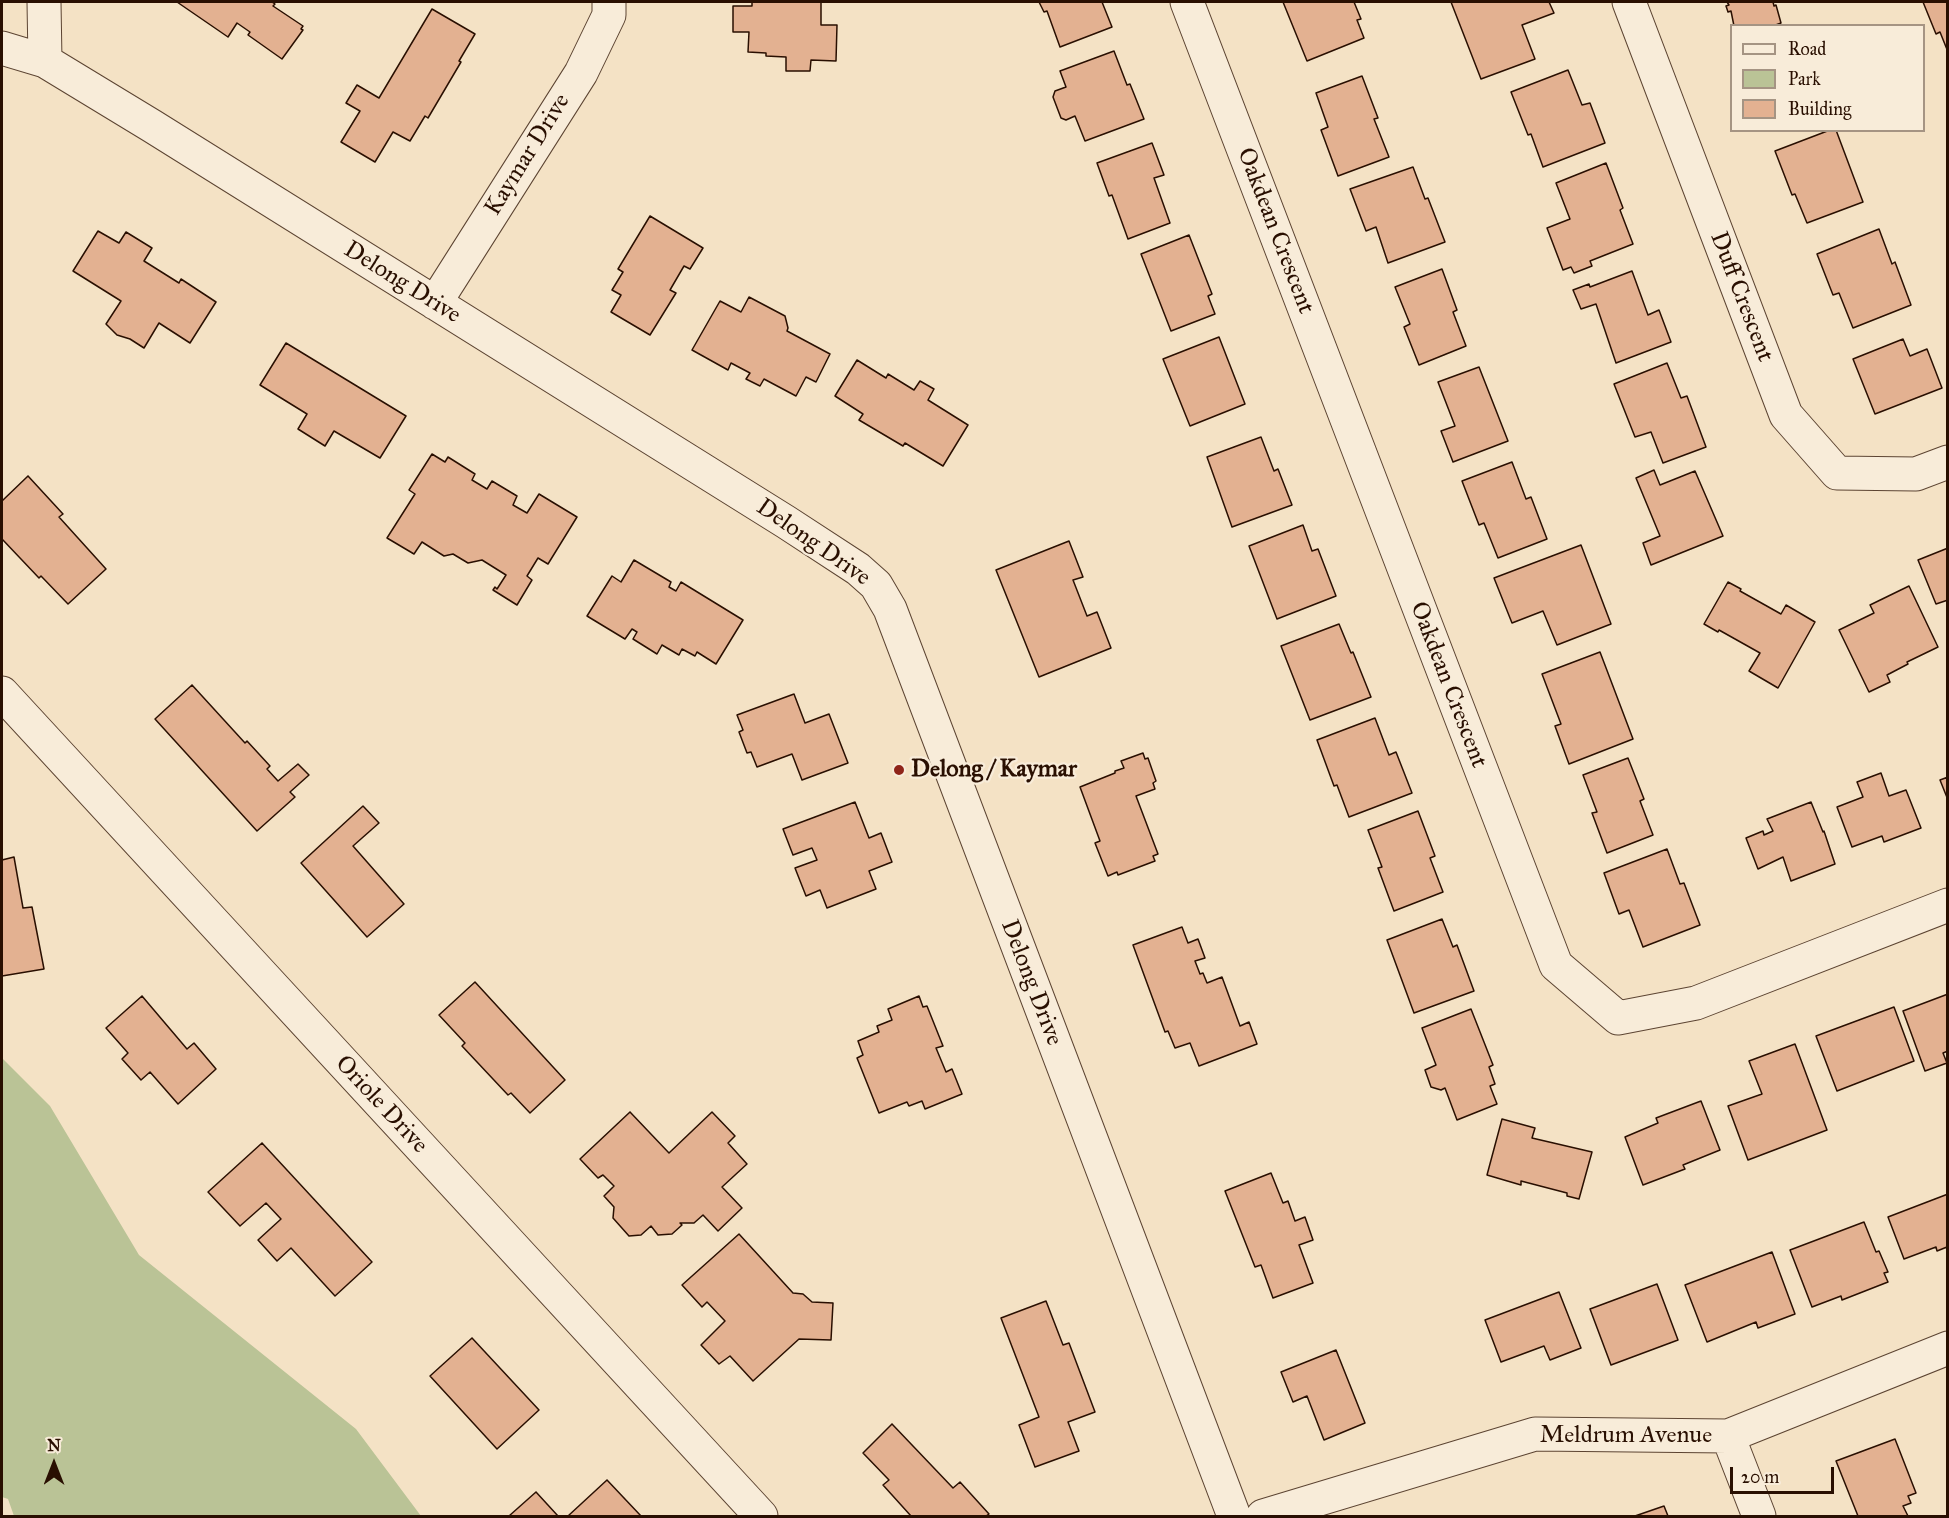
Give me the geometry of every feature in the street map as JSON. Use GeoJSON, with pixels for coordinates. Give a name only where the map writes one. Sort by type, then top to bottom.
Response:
{"type":"FeatureCollection","features":[{"type":"Feature","properties":{"kind":"street"},"geometry":{"type":"LineString","coordinates":[[44,2],[45,62]]}},
{"type":"Feature","properties":{"kind":"street","name":"Kaymar Drive"},"geometry":{"type":"LineString","coordinates":[[435,303],[580,73],[609,15],[609,2]]}},
{"type":"Feature","properties":{"kind":"street","name":"Oakdean Crescent"},"geometry":{"type":"LineString","coordinates":[[1187,2],[1556,965],[1618,1018],[1696,1003],[1947,905]]}},
{"type":"Feature","properties":{"kind":"street","name":"Duff Crescent"},"geometry":{"type":"LineString","coordinates":[[1629,2],[1786,415],[1837,473],[1916,474],[1947,462]]}},
{"type":"Feature","properties":{"kind":"street","name":"Delong Drive"},"geometry":{"type":"LineString","coordinates":[[2,48],[45,62],[153,126],[786,522],[858,569],[876,585],[894,619],[1234,1516]]}},
{"type":"Feature","properties":{"kind":"street","name":"Oriole Drive"},"geometry":{"type":"LineString","coordinates":[[2,693],[761,1516]]}},
{"type":"Feature","properties":{"kind":"street","name":"Meldrum Avenue"},"geometry":{"type":"LineString","coordinates":[[1263,1516],[1535,1434],[1728,1436],[1947,1348]]}},
{"type":"Feature","properties":{"kind":"street"},"geometry":{"type":"LineString","coordinates":[[1728,1436],[1759,1516]]}},
{"type":"Feature","properties":{"kind":"green space"},"geometry":{"type":"Polygon","coordinates":[[[2,1058],[50,1106],[139,1255],[356,1429],[421,1516],[14,1516],[8,1499],[2,1497],[2,1058]]]}},
{"type":"Feature","properties":{"kind":"building"},"geometry":{"type":"Polygon","coordinates":[[[177,2],[272,2],[275,4],[273,6],[303,26],[301,29],[303,30],[282,59],[248,35],[250,32],[237,23],[228,37],[177,2]]]}},
{"type":"Feature","properties":{"kind":"building"},"geometry":{"type":"Polygon","coordinates":[[[752,2],[821,2],[821,25],[837,25],[836,61],[811,60],[810,71],[786,71],[786,57],[748,52],[749,32],[733,32],[733,6],[752,6],[752,2]]]}},
{"type":"Feature","properties":{"kind":"building"},"geometry":{"type":"Polygon","coordinates":[[[1039,2],[1102,2],[1112,27],[1060,47],[1047,11],[1044,12],[1039,2]]]}},
{"type":"Feature","properties":{"kind":"building"},"geometry":{"type":"Polygon","coordinates":[[[1283,2],[1354,2],[1361,19],[1357,20],[1364,38],[1307,61],[1283,2]]]}},
{"type":"Feature","properties":{"kind":"building"},"geometry":{"type":"Polygon","coordinates":[[[1451,2],[1549,2],[1554,13],[1522,25],[1535,59],[1481,79],[1451,2]]]}},
{"type":"Feature","properties":{"kind":"building"},"geometry":{"type":"Polygon","coordinates":[[[1727,2],[1773,2],[1781,23],[1734,24],[1731,11],[1728,12],[1726,6],[1729,5],[1727,2]]]}},
{"type":"Feature","properties":{"kind":"building"},"geometry":{"type":"Polygon","coordinates":[[[1923,2],[1948,2],[1948,52],[1940,32],[1936,34],[1923,2]]]}},
{"type":"Feature","properties":{"kind":"building"},"geometry":{"type":"Polygon","coordinates":[[[432,9],[475,34],[428,118],[425,116],[410,141],[393,132],[375,162],[341,142],[360,111],[346,103],[357,85],[379,98],[432,9]]]}},
{"type":"Feature","properties":{"kind":"building"},"geometry":{"type":"Polygon","coordinates":[[[1114,51],[1127,85],[1130,84],[1144,119],[1085,141],[1075,116],[1066,120],[1061,118],[1053,97],[1055,91],[1066,87],[1060,71],[1114,51]]]}},
{"type":"Feature","properties":{"kind":"building"},"geometry":{"type":"Polygon","coordinates":[[[1568,70],[1582,105],[1590,103],[1605,143],[1543,167],[1531,134],[1528,135],[1511,92],[1568,70]]]}},
{"type":"Feature","properties":{"kind":"building"},"geometry":{"type":"Polygon","coordinates":[[[1362,76],[1378,118],[1374,119],[1389,157],[1338,176],[1321,130],[1328,127],[1316,93],[1362,76]]]}},
{"type":"Feature","properties":{"kind":"building"},"geometry":{"type":"Polygon","coordinates":[[[1825,132],[1837,132],[1863,202],[1807,223],[1795,194],[1792,195],[1775,151],[1825,132]]]}},
{"type":"Feature","properties":{"kind":"building"},"geometry":{"type":"Polygon","coordinates":[[[1152,143],[1164,175],[1154,178],[1170,223],[1128,239],[1112,195],[1109,196],[1097,163],[1152,143]]]}},
{"type":"Feature","properties":{"kind":"building"},"geometry":{"type":"Polygon","coordinates":[[[1606,163],[1623,208],[1620,210],[1633,244],[1590,261],[1592,266],[1574,273],[1571,267],[1563,270],[1547,228],[1570,219],[1556,183],[1606,163]]]}},
{"type":"Feature","properties":{"kind":"building"},"geometry":{"type":"Polygon","coordinates":[[[1413,167],[1445,242],[1388,263],[1376,227],[1366,231],[1350,189],[1413,167]]]}},
{"type":"Feature","properties":{"kind":"building"},"geometry":{"type":"Polygon","coordinates":[[[650,216],[703,248],[690,269],[684,266],[670,290],[676,293],[650,335],[611,312],[621,295],[612,290],[623,272],[618,269],[650,216]]]}},
{"type":"Feature","properties":{"kind":"building"},"geometry":{"type":"Polygon","coordinates":[[[1879,229],[1892,264],[1895,262],[1911,305],[1853,328],[1839,293],[1833,295],[1817,254],[1879,229]]]}},
{"type":"Feature","properties":{"kind":"building"},"geometry":{"type":"Polygon","coordinates":[[[98,231],[119,243],[126,232],[152,248],[144,261],[179,283],[181,279],[216,302],[190,343],[159,323],[144,348],[130,339],[117,335],[106,324],[121,301],[73,271],[98,231]]]}},
{"type":"Feature","properties":{"kind":"building"},"geometry":{"type":"Polygon","coordinates":[[[1189,235],[1212,294],[1208,296],[1215,314],[1171,331],[1141,254],[1189,235]]]}},
{"type":"Feature","properties":{"kind":"building"},"geometry":{"type":"Polygon","coordinates":[[[1442,269],[1457,310],[1453,312],[1466,346],[1419,365],[1404,327],[1410,324],[1395,287],[1442,269]]]}},
{"type":"Feature","properties":{"kind":"building"},"geometry":{"type":"Polygon","coordinates":[[[1632,271],[1648,315],[1659,310],[1671,342],[1616,363],[1596,304],[1581,309],[1573,290],[1589,284],[1590,287],[1632,271]]]}},
{"type":"Feature","properties":{"kind":"building"},"geometry":{"type":"Polygon","coordinates":[[[749,297],[785,316],[787,331],[830,354],[816,382],[806,377],[796,396],[764,379],[760,386],[746,379],[750,373],[731,363],[728,370],[692,350],[720,301],[741,312],[749,297]]]}},
{"type":"Feature","properties":{"kind":"building"},"geometry":{"type":"Polygon","coordinates":[[[1219,337],[1245,404],[1190,426],[1163,359],[1219,337]]]}},
{"type":"Feature","properties":{"kind":"building"},"geometry":{"type":"Polygon","coordinates":[[[1903,339],[1910,356],[1927,349],[1942,388],[1875,414],[1853,359],[1903,339]]]}},
{"type":"Feature","properties":{"kind":"building"},"geometry":{"type":"Polygon","coordinates":[[[286,343],[406,416],[380,458],[334,431],[325,446],[298,429],[307,414],[260,385],[286,343]]]}},
{"type":"Feature","properties":{"kind":"building"},"geometry":{"type":"Polygon","coordinates":[[[857,360],[886,378],[888,374],[914,390],[920,381],[934,389],[928,400],[968,425],[943,466],[905,443],[903,446],[859,420],[863,414],[835,396],[857,360]]]}},
{"type":"Feature","properties":{"kind":"building"},"geometry":{"type":"Polygon","coordinates":[[[1667,363],[1681,398],[1687,396],[1706,447],[1663,463],[1651,432],[1635,437],[1614,384],[1667,363]]]}},
{"type":"Feature","properties":{"kind":"building"},"geometry":{"type":"Polygon","coordinates":[[[1479,367],[1508,441],[1453,462],[1441,431],[1455,426],[1438,382],[1479,367]]]}},
{"type":"Feature","properties":{"kind":"building"},"geometry":{"type":"Polygon","coordinates":[[[1261,437],[1274,471],[1278,469],[1292,505],[1232,527],[1207,457],[1261,437]]]}},
{"type":"Feature","properties":{"kind":"building"},"geometry":{"type":"Polygon","coordinates":[[[432,454],[445,462],[448,457],[475,474],[472,480],[487,489],[492,481],[517,496],[513,505],[527,513],[539,494],[577,517],[548,564],[538,558],[527,576],[532,580],[517,605],[493,590],[495,587],[497,589],[506,575],[482,560],[468,563],[453,554],[444,556],[422,542],[414,554],[387,538],[415,494],[409,490],[432,454]]]}},
{"type":"Feature","properties":{"kind":"building"},"geometry":{"type":"Polygon","coordinates":[[[1512,462],[1526,499],[1531,497],[1547,539],[1498,558],[1484,523],[1479,525],[1462,481],[1512,462]]]}},
{"type":"Feature","properties":{"kind":"building"},"geometry":{"type":"Polygon","coordinates":[[[1654,470],[1660,485],[1695,471],[1723,536],[1651,565],[1643,543],[1660,536],[1636,478],[1654,470]]]}},
{"type":"Feature","properties":{"kind":"building"},"geometry":{"type":"Polygon","coordinates":[[[28,476],[63,514],[59,517],[106,569],[68,604],[41,576],[39,578],[2,539],[2,501],[28,476]]]}},
{"type":"Feature","properties":{"kind":"building"},"geometry":{"type":"Polygon","coordinates":[[[1303,525],[1312,551],[1318,549],[1336,596],[1277,619],[1249,546],[1303,525]]]}},
{"type":"Feature","properties":{"kind":"building"},"geometry":{"type":"Polygon","coordinates":[[[1069,541],[1083,577],[1073,580],[1087,616],[1097,612],[1111,648],[1039,677],[996,570],[1069,541]]]}},
{"type":"Feature","properties":{"kind":"building"},"geometry":{"type":"Polygon","coordinates":[[[1581,545],[1611,624],[1557,645],[1543,611],[1512,623],[1494,578],[1581,545]]]}},
{"type":"Feature","properties":{"kind":"building"},"geometry":{"type":"Polygon","coordinates":[[[1948,548],[1948,600],[1936,604],[1918,560],[1948,548]]]}},
{"type":"Feature","properties":{"kind":"building"},"geometry":{"type":"Polygon","coordinates":[[[634,560],[671,582],[669,587],[676,591],[681,582],[743,620],[716,664],[697,652],[695,656],[682,649],[679,655],[662,645],[657,654],[633,639],[637,632],[632,629],[625,639],[587,616],[612,576],[621,582],[634,560]]]}},
{"type":"Feature","properties":{"kind":"building"},"geometry":{"type":"Polygon","coordinates":[[[1728,582],[1781,614],[1786,605],[1815,622],[1778,688],[1749,671],[1760,653],[1704,624],[1728,582]]]}},
{"type":"Feature","properties":{"kind":"building"},"geometry":{"type":"Polygon","coordinates":[[[1909,586],[1938,647],[1887,675],[1890,682],[1869,692],[1839,630],[1874,613],[1870,605],[1909,586]]]}},
{"type":"Feature","properties":{"kind":"building"},"geometry":{"type":"Polygon","coordinates":[[[1339,624],[1371,697],[1310,720],[1281,646],[1339,624]]]}},
{"type":"Feature","properties":{"kind":"building"},"geometry":{"type":"Polygon","coordinates":[[[1600,652],[1633,739],[1569,764],[1555,726],[1561,724],[1542,674],[1600,652]]]}},
{"type":"Feature","properties":{"kind":"building"},"geometry":{"type":"Polygon","coordinates":[[[192,685],[245,743],[247,741],[270,766],[267,769],[278,781],[298,764],[309,775],[290,792],[295,797],[257,831],[155,719],[192,685]]]}},
{"type":"Feature","properties":{"kind":"building"},"geometry":{"type":"Polygon","coordinates":[[[794,694],[805,723],[829,714],[848,763],[802,780],[792,754],[757,767],[751,752],[747,753],[739,732],[743,730],[737,715],[794,694]]]}},
{"type":"Feature","properties":{"kind":"building"},"geometry":{"type":"Polygon","coordinates":[[[1375,718],[1389,755],[1396,752],[1412,793],[1349,817],[1337,785],[1334,786],[1317,740],[1375,718]]]}},
{"type":"Feature","properties":{"kind":"building"},"geometry":{"type":"Polygon","coordinates":[[[1143,753],[1145,759],[1148,758],[1156,781],[1153,783],[1155,789],[1136,796],[1158,854],[1153,856],[1155,861],[1118,875],[1117,872],[1108,876],[1095,843],[1100,841],[1080,787],[1115,773],[1124,768],[1121,761],[1143,753]]]}},
{"type":"Feature","properties":{"kind":"building"},"geometry":{"type":"Polygon","coordinates":[[[1628,758],[1644,799],[1640,801],[1653,835],[1607,853],[1592,813],[1597,812],[1583,775],[1628,758]]]}},
{"type":"Feature","properties":{"kind":"building"},"geometry":{"type":"Polygon","coordinates":[[[1881,773],[1889,796],[1906,790],[1921,828],[1884,842],[1882,836],[1852,847],[1837,807],[1863,797],[1857,782],[1881,773]]]}},
{"type":"Feature","properties":{"kind":"building"},"geometry":{"type":"Polygon","coordinates":[[[1948,777],[1948,800],[1940,780],[1948,777]]]}},
{"type":"Feature","properties":{"kind":"building"},"geometry":{"type":"Polygon","coordinates":[[[855,802],[869,838],[881,833],[892,862],[869,871],[876,889],[827,908],[820,890],[806,896],[795,868],[817,860],[812,848],[793,855],[783,829],[855,802]]]}},
{"type":"Feature","properties":{"kind":"building"},"geometry":{"type":"Polygon","coordinates":[[[1811,802],[1835,864],[1791,881],[1783,857],[1758,869],[1746,838],[1763,831],[1764,835],[1773,831],[1767,819],[1811,802]]]}},
{"type":"Feature","properties":{"kind":"building"},"geometry":{"type":"Polygon","coordinates":[[[363,806],[379,823],[353,846],[404,904],[367,937],[301,863],[363,806]]]}},
{"type":"Feature","properties":{"kind":"building"},"geometry":{"type":"Polygon","coordinates":[[[1418,811],[1435,856],[1430,858],[1443,892],[1394,911],[1378,868],[1382,867],[1368,830],[1418,811]]]}},
{"type":"Feature","properties":{"kind":"building"},"geometry":{"type":"Polygon","coordinates":[[[1667,849],[1680,884],[1684,883],[1700,925],[1643,947],[1629,910],[1619,914],[1604,873],[1667,849]]]}},
{"type":"Feature","properties":{"kind":"building"},"geometry":{"type":"Polygon","coordinates":[[[14,857],[23,908],[32,907],[44,969],[2,976],[2,860],[14,857]]]}},
{"type":"Feature","properties":{"kind":"building"},"geometry":{"type":"Polygon","coordinates":[[[1442,919],[1453,947],[1457,945],[1474,991],[1414,1013],[1387,940],[1442,919]]]}},
{"type":"Feature","properties":{"kind":"building"},"geometry":{"type":"Polygon","coordinates":[[[1182,927],[1188,943],[1198,939],[1205,958],[1195,961],[1200,974],[1203,973],[1207,983],[1222,977],[1240,1026],[1249,1022],[1257,1044],[1199,1066],[1190,1043],[1175,1048],[1168,1031],[1165,1032],[1133,945],[1182,927]]]}},
{"type":"Feature","properties":{"kind":"building"},"geometry":{"type":"Polygon","coordinates":[[[475,982],[565,1080],[530,1113],[511,1093],[508,1095],[462,1046],[465,1043],[439,1015],[475,982]]]}},
{"type":"Feature","properties":{"kind":"building"},"geometry":{"type":"Polygon","coordinates":[[[1948,994],[1948,1051],[1943,1053],[1947,1063],[1925,1071],[1903,1011],[1948,994]]]}},
{"type":"Feature","properties":{"kind":"building"},"geometry":{"type":"Polygon","coordinates":[[[142,996],[187,1049],[194,1043],[216,1069],[178,1104],[150,1072],[141,1080],[122,1059],[128,1053],[106,1028],[142,996]]]}},
{"type":"Feature","properties":{"kind":"building"},"geometry":{"type":"Polygon","coordinates":[[[919,996],[923,1007],[927,1006],[943,1046],[936,1048],[946,1072],[952,1069],[962,1094],[925,1109],[922,1101],[909,1106],[907,1102],[879,1113],[857,1058],[863,1055],[858,1041],[879,1032],[877,1026],[892,1020],[888,1009],[919,996]]]}},
{"type":"Feature","properties":{"kind":"building"},"geometry":{"type":"Polygon","coordinates":[[[1894,1007],[1914,1061],[1837,1091],[1816,1036],[1894,1007]]]}},
{"type":"Feature","properties":{"kind":"building"},"geometry":{"type":"Polygon","coordinates":[[[1471,1009],[1493,1065],[1489,1067],[1495,1084],[1490,1086],[1497,1104],[1457,1120],[1445,1088],[1441,1090],[1431,1087],[1425,1070],[1436,1065],[1422,1028],[1471,1009]]]}},
{"type":"Feature","properties":{"kind":"building"},"geometry":{"type":"Polygon","coordinates":[[[1795,1044],[1827,1130],[1748,1160],[1728,1106],[1762,1094],[1749,1061],[1795,1044]]]}},
{"type":"Feature","properties":{"kind":"building"},"geometry":{"type":"Polygon","coordinates":[[[1701,1101],[1720,1150],[1683,1165],[1685,1169],[1643,1185],[1625,1137],[1658,1123],[1656,1118],[1701,1101]]]}},
{"type":"Feature","properties":{"kind":"building"},"geometry":{"type":"Polygon","coordinates":[[[630,1112],[669,1153],[712,1112],[735,1136],[728,1143],[747,1164],[722,1187],[742,1208],[718,1231],[703,1215],[694,1223],[680,1223],[682,1225],[672,1234],[658,1235],[651,1226],[641,1235],[629,1236],[613,1218],[614,1207],[604,1196],[614,1186],[603,1175],[598,1178],[580,1159],[630,1112]]]}},
{"type":"Feature","properties":{"kind":"building"},"geometry":{"type":"Polygon","coordinates":[[[1502,1119],[1535,1128],[1532,1138],[1592,1152],[1579,1199],[1567,1196],[1567,1193],[1521,1181],[1521,1185],[1487,1175],[1502,1119]]]}},
{"type":"Feature","properties":{"kind":"building"},"geometry":{"type":"Polygon","coordinates":[[[262,1143],[372,1262],[335,1296],[291,1248],[277,1261],[258,1240],[281,1219],[266,1203],[240,1226],[208,1192],[262,1143]]]}},
{"type":"Feature","properties":{"kind":"building"},"geometry":{"type":"Polygon","coordinates":[[[1271,1173],[1283,1203],[1288,1201],[1295,1221],[1305,1217],[1313,1240],[1299,1245],[1313,1283],[1273,1298],[1261,1265],[1255,1267],[1225,1191],[1271,1173]]]}},
{"type":"Feature","properties":{"kind":"building"},"geometry":{"type":"Polygon","coordinates":[[[1948,1194],[1948,1250],[1947,1247],[1937,1251],[1936,1247],[1904,1259],[1888,1217],[1948,1194]]]}},
{"type":"Feature","properties":{"kind":"building"},"geometry":{"type":"Polygon","coordinates":[[[1864,1222],[1876,1252],[1879,1251],[1888,1272],[1884,1273],[1888,1282],[1842,1300],[1841,1296],[1812,1307],[1790,1250],[1864,1222]]]}},
{"type":"Feature","properties":{"kind":"building"},"geometry":{"type":"Polygon","coordinates":[[[739,1234],[793,1293],[803,1294],[812,1302],[833,1303],[831,1340],[799,1339],[753,1381],[730,1356],[719,1364],[701,1345],[725,1321],[707,1302],[702,1307],[682,1285],[739,1234]]]}},
{"type":"Feature","properties":{"kind":"building"},"geometry":{"type":"Polygon","coordinates":[[[1772,1252],[1795,1314],[1758,1328],[1756,1322],[1707,1342],[1685,1285],[1772,1252]]]}},
{"type":"Feature","properties":{"kind":"building"},"geometry":{"type":"Polygon","coordinates":[[[1657,1284],[1678,1340],[1611,1365],[1590,1309],[1657,1284]]]}},
{"type":"Feature","properties":{"kind":"building"},"geometry":{"type":"Polygon","coordinates":[[[1559,1292],[1581,1348],[1550,1360],[1544,1346],[1501,1362],[1485,1320],[1559,1292]]]}},
{"type":"Feature","properties":{"kind":"building"},"geometry":{"type":"Polygon","coordinates":[[[1046,1301],[1063,1345],[1069,1343],[1095,1412],[1068,1422],[1079,1451],[1035,1467],[1019,1425],[1039,1417],[1001,1318],[1046,1301]]]}},
{"type":"Feature","properties":{"kind":"building"},"geometry":{"type":"Polygon","coordinates":[[[472,1338],[539,1410],[497,1449],[430,1376],[472,1338]]]}},
{"type":"Feature","properties":{"kind":"building"},"geometry":{"type":"Polygon","coordinates":[[[1336,1350],[1365,1423],[1324,1440],[1307,1396],[1293,1402],[1281,1372],[1336,1350]]]}},
{"type":"Feature","properties":{"kind":"building"},"geometry":{"type":"Polygon","coordinates":[[[892,1424],[953,1488],[960,1482],[989,1514],[986,1516],[911,1516],[883,1485],[889,1480],[863,1453],[892,1424]]]}},
{"type":"Feature","properties":{"kind":"building"},"geometry":{"type":"Polygon","coordinates":[[[1895,1439],[1916,1493],[1908,1496],[1911,1503],[1903,1506],[1908,1516],[1858,1516],[1836,1461],[1895,1439]]]}},
{"type":"Feature","properties":{"kind":"building"},"geometry":{"type":"Polygon","coordinates":[[[607,1480],[641,1516],[568,1516],[607,1480]]]}},
{"type":"Feature","properties":{"kind":"building"},"geometry":{"type":"Polygon","coordinates":[[[536,1492],[558,1516],[509,1516],[536,1492]]]}},
{"type":"Feature","properties":{"kind":"building"},"geometry":{"type":"Polygon","coordinates":[[[1664,1506],[1668,1516],[1635,1516],[1664,1506]]]}},
{"type":"Feature","properties":{"kind":"place","name":"Delong / Kaymar"},"geometry":{"type":"Point","coordinates":[899,770]}}]}
